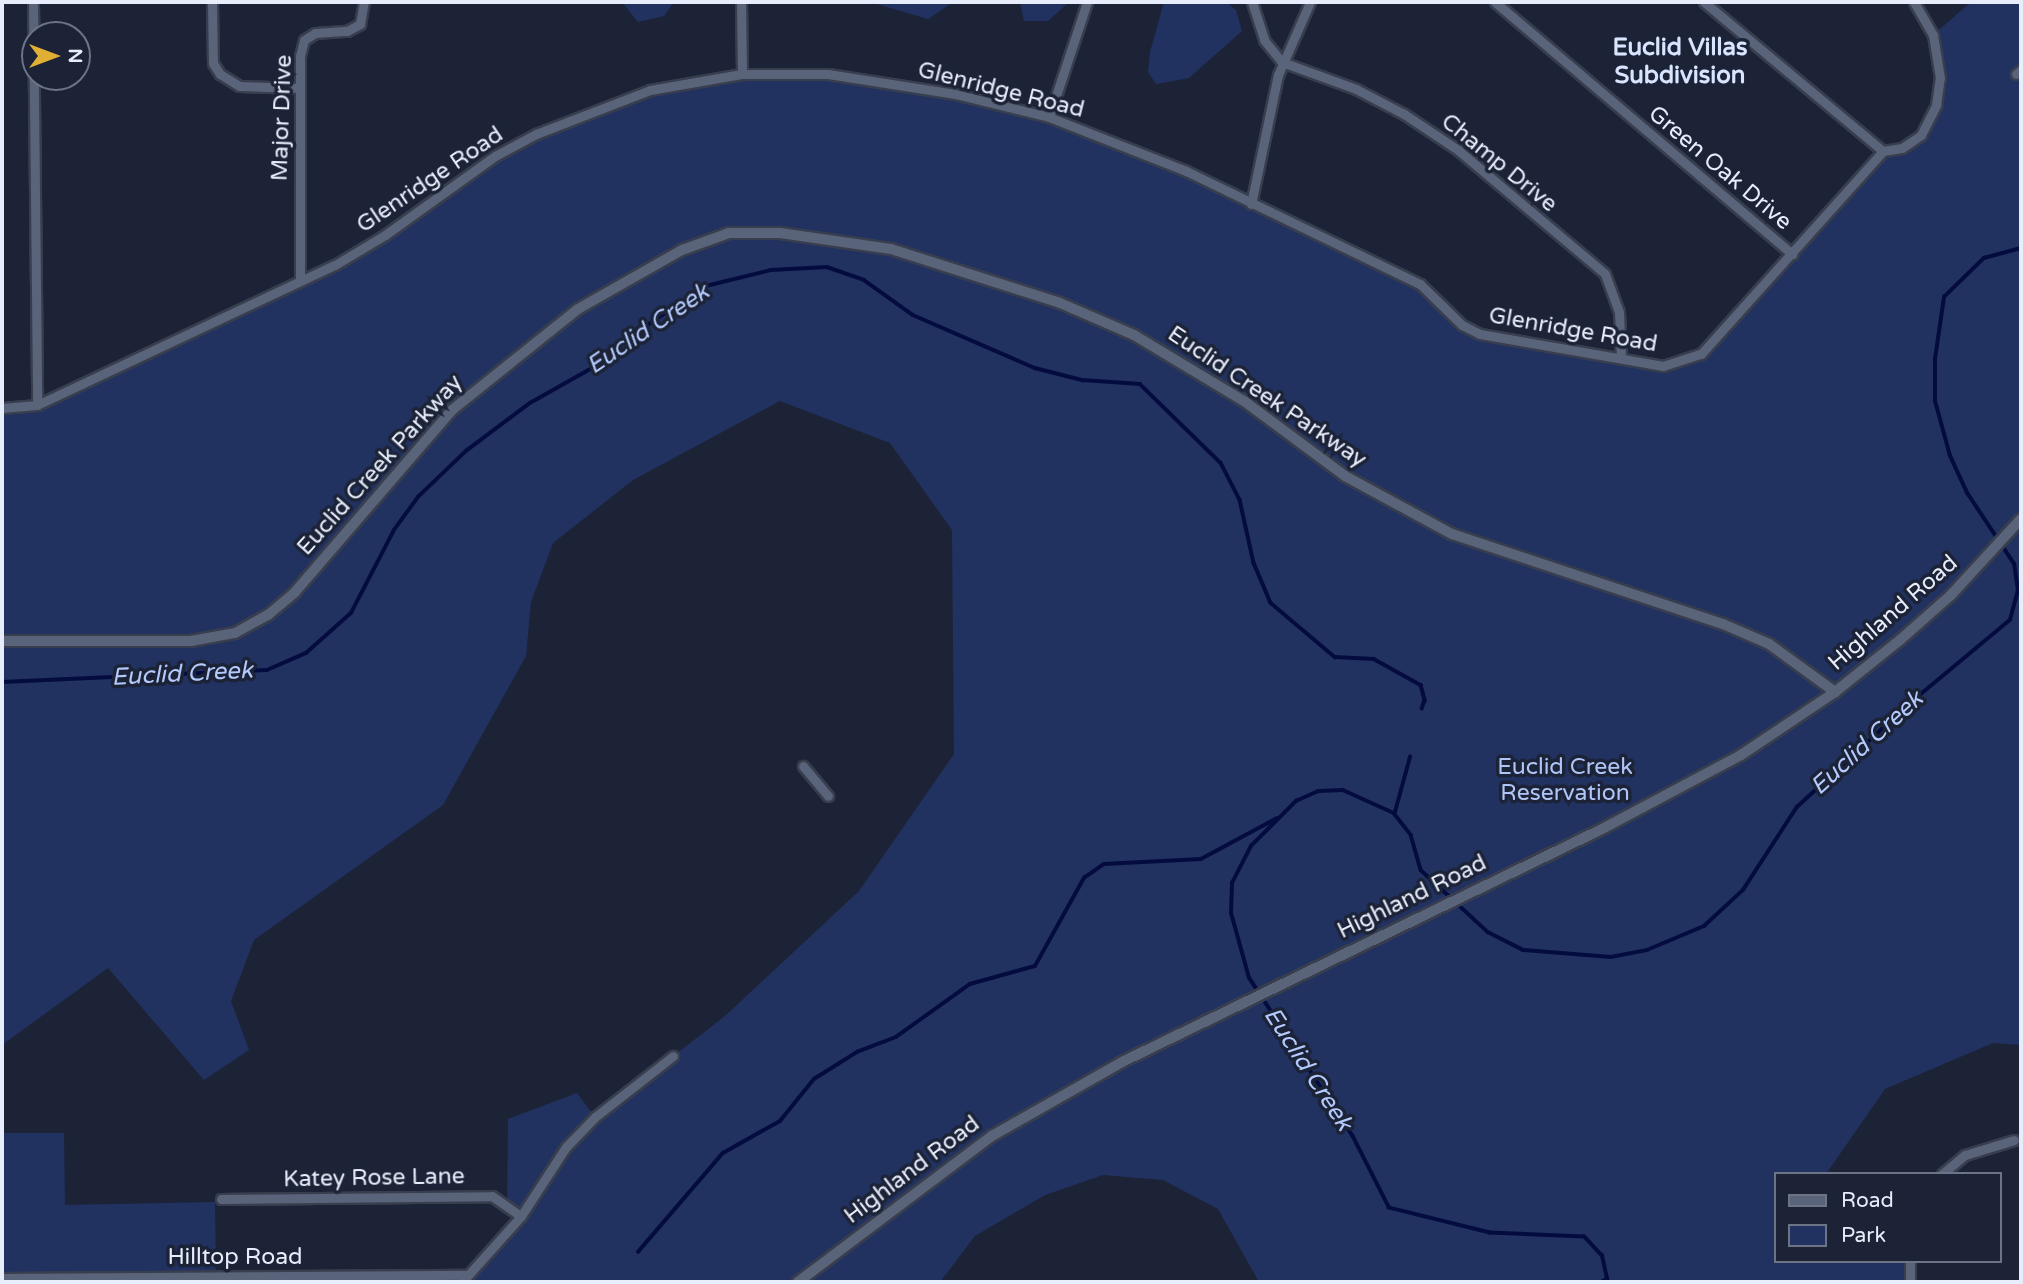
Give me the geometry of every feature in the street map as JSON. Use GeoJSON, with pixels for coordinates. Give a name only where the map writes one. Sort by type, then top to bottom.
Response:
{"type":"FeatureCollection","features":[{"type":"Feature","properties":{"kind":"street"},"geometry":{"type":"LineString","coordinates":[[33,2],[37,405]]}},
{"type":"Feature","properties":{"kind":"street"},"geometry":{"type":"LineString","coordinates":[[212,2],[213,63],[220,74],[239,86],[299,89]]}},
{"type":"Feature","properties":{"kind":"street","name":"Major Drive"},"geometry":{"type":"LineString","coordinates":[[300,280],[299,89],[304,40],[314,33],[347,31],[360,24],[364,2]]}},
{"type":"Feature","properties":{"kind":"street"},"geometry":{"type":"LineString","coordinates":[[741,2],[742,74]]}},
{"type":"Feature","properties":{"kind":"street"},"geometry":{"type":"LineString","coordinates":[[1049,117],[1087,2]]}},
{"type":"Feature","properties":{"kind":"street"},"geometry":{"type":"LineString","coordinates":[[1252,2],[1264,40],[1282,62]]}},
{"type":"Feature","properties":{"kind":"street"},"geometry":{"type":"LineString","coordinates":[[1251,204],[1282,62],[1310,2]]}},
{"type":"Feature","properties":{"kind":"street","name":"Green Oak Drive"},"geometry":{"type":"LineString","coordinates":[[1495,2],[1791,254]]}},
{"type":"Feature","properties":{"kind":"street"},"geometry":{"type":"LineString","coordinates":[[1704,2],[1883,151]]}},
{"type":"Feature","properties":{"kind":"street","name":"Glenridge Road"},"geometry":{"type":"LineString","coordinates":[[2,408],[37,405],[300,280],[385,236],[495,156],[536,134],[650,90],[742,74],[828,74],[955,94],[1049,117],[1185,171],[1420,284],[1462,325],[1480,334],[1663,366],[1701,354],[1883,151],[1902,148],[1921,135],[1936,105],[1940,78],[1933,35],[1914,2]]}},
{"type":"Feature","properties":{"kind":"street","name":"Champ Drive"},"geometry":{"type":"LineString","coordinates":[[1282,62],[1356,89],[1404,114],[1458,150],[1605,274],[1619,312],[1621,357]]}},
{"type":"Feature","properties":{"kind":"street","name":"Euclid Creek Parkway"},"geometry":{"type":"LineString","coordinates":[[2,641],[191,641],[235,633],[268,615],[295,592],[452,410],[578,309],[682,250],[729,233],[780,233],[891,249],[1060,303],[1134,335],[1244,401],[1345,476],[1458,537],[1723,624],[1769,645],[1835,692]]}},
{"type":"Feature","properties":{"kind":"street","name":"Highland Road"},"geometry":{"type":"LineString","coordinates":[[798,1282],[992,1136],[1194,1024],[1308,972],[1502,877],[1741,755],[1835,692],[1951,595],[2021,519]]}},
{"type":"Feature","properties":{"kind":"street"},"geometry":{"type":"LineString","coordinates":[[803,766],[828,796]]}},
{"type":"Feature","properties":{"kind":"street"},"geometry":{"type":"LineString","coordinates":[[465,1278],[522,1216],[566,1147],[595,1117],[673,1056]]}},
{"type":"Feature","properties":{"kind":"street"},"geometry":{"type":"LineString","coordinates":[[1944,1172],[1965,1155],[2014,1140]]}},
{"type":"Feature","properties":{"kind":"street","name":"Katey Rose Lane"},"geometry":{"type":"LineString","coordinates":[[221,1199],[492,1196],[522,1216]]}},
{"type":"Feature","properties":{"kind":"street"},"geometry":{"type":"LineString","coordinates":[[1910,1263],[1910,1282]]}},
{"type":"Feature","properties":{"kind":"street","name":"Hilltop Road"},"geometry":{"type":"LineString","coordinates":[[2,1278],[465,1278]]}},
{"type":"Feature","properties":{"kind":"green space"},"geometry":{"type":"Polygon","coordinates":[[[622,2],[674,2],[664,16],[638,22],[622,2]]]}},
{"type":"Feature","properties":{"kind":"green space"},"geometry":{"type":"Polygon","coordinates":[[[870,2],[953,2],[928,19],[870,2]]]}},
{"type":"Feature","properties":{"kind":"green space"},"geometry":{"type":"Polygon","coordinates":[[[1020,2],[1069,2],[1048,21],[1024,21],[1020,2]]]}},
{"type":"Feature","properties":{"kind":"green space"},"geometry":{"type":"Polygon","coordinates":[[[1164,2],[1226,2],[1236,10],[1242,31],[1189,78],[1156,84],[1148,72],[1150,52],[1164,2]]]}},
{"type":"Feature","properties":{"kind":"green space","name":"Euclid Creek Reservation"},"geometry":{"type":"Polygon","coordinates":[[[1971,2],[2021,2],[2021,1045],[1993,1043],[1885,1089],[1827,1172],[1774,1172],[1774,1263],[1910,1263],[1910,1282],[1259,1282],[1218,1209],[1163,1180],[1103,1175],[1045,1195],[975,1236],[940,1282],[462,1282],[521,1217],[507,1207],[508,1119],[577,1093],[595,1117],[725,1016],[859,891],[954,754],[952,530],[890,443],[780,401],[633,480],[553,543],[531,602],[526,656],[443,805],[254,940],[231,1001],[249,1050],[204,1080],[108,968],[2,1045],[2,408],[30,405],[335,265],[495,156],[650,90],[742,74],[828,74],[955,94],[1049,117],[1118,143],[1420,284],[1462,325],[1480,334],[1663,366],[1701,354],[1883,151],[1902,148],[1921,135],[1936,105],[1940,78],[1933,35],[1971,2]]]}},
{"type":"Feature","properties":{"kind":"green space"},"geometry":{"type":"Polygon","coordinates":[[[2,1133],[64,1133],[65,1205],[215,1202],[216,1276],[2,1278],[2,1133]]]}},
{"type":"Feature","properties":{"kind":"waterway","name":"Euclid Creek"},"geometry":{"type":"LineString","coordinates":[[1601,1282],[1607,1279],[1602,1256],[1584,1237],[1490,1233],[1389,1208],[1353,1137],[1249,978],[1231,913],[1232,883],[1251,846],[1296,801],[1318,791],[1343,790],[1394,813],[1411,835],[1421,870],[1488,932],[1523,950],[1611,957],[1647,950],[1704,926],[1743,890],[1797,807],[1910,703],[2010,620],[2018,591],[2014,564],[1967,493],[1950,456],[1935,401],[1935,359],[1944,297],[1984,258],[2021,248]]}},
{"type":"Feature","properties":{"kind":"waterway","name":"Euclid Creek"},"geometry":{"type":"LineString","coordinates":[[2,682],[267,670],[306,653],[351,613],[394,530],[418,497],[466,451],[530,403],[626,349],[649,324],[706,286],[771,270],[827,267],[864,280],[913,315],[1035,368],[1082,380],[1140,384],[1221,463],[1240,500],[1254,563],[1271,603],[1335,657],[1374,659],[1421,685],[1425,700],[1422,709]]}},
{"type":"Feature","properties":{"kind":"waterway","name":"Euclid Creek"},"geometry":{"type":"LineString","coordinates":[[1395,812],[1410,757]]}},
{"type":"Feature","properties":{"kind":"waterway"},"geometry":{"type":"LineString","coordinates":[[638,1252],[723,1153],[780,1121],[814,1079],[857,1052],[896,1037],[970,984],[1035,966],[1084,878],[1104,864],[1201,859],[1277,818]]}},
{"type":"Feature","properties":{"kind":"district","name":"Euclid Villas Subdivision"},"geometry":{"type":"Point","coordinates":[1680,62]}}]}
